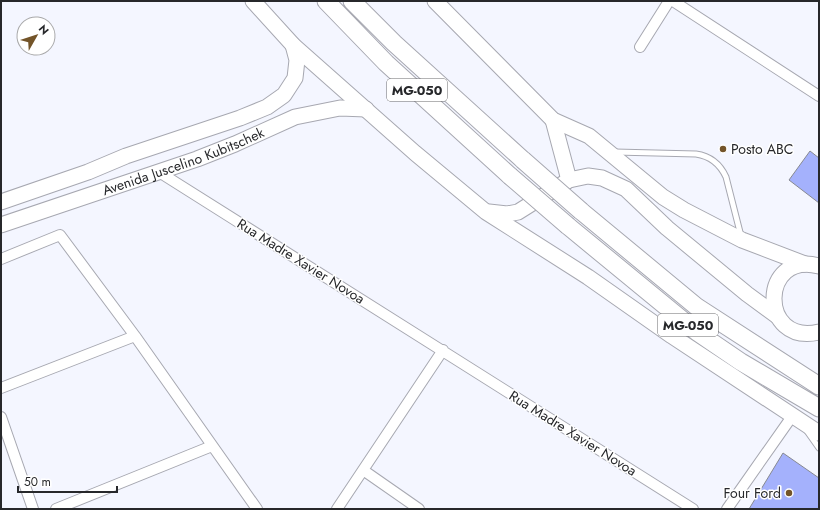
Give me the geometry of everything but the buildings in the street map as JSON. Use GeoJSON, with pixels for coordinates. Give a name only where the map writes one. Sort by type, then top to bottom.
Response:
{"type":"FeatureCollection","features":[{"type":"Feature","properties":{"kind":"highway","name":"MG-050"},"geometry":{"type":"LineString","coordinates":[[326,1],[386,63],[510,176],[568,226],[697,332],[741,362],[819,408]]}},
{"type":"Feature","properties":{"kind":"highway","name":"MG-050"},"geometry":{"type":"LineString","coordinates":[[352,1],[394,43],[523,160],[697,307],[819,386]]}},
{"type":"Feature","properties":{"kind":"main road"},"geometry":{"type":"LineString","coordinates":[[253,1],[293,45],[486,212],[588,277],[672,336],[819,433]]}},
{"type":"Feature","properties":{"kind":"main road"},"geometry":{"type":"LineString","coordinates":[[435,1],[553,120],[589,136],[663,197],[684,210],[742,240],[812,265]]}},
{"type":"Feature","properties":{"kind":"main road","name":"Avenida Juscelino Kubitschek"},"geometry":{"type":"LineString","coordinates":[[4,200],[88,172],[126,156],[240,118],[267,106],[284,95],[295,78],[297,60],[293,45]]}},
{"type":"Feature","properties":{"kind":"main road","name":"Avenida Juscelino Kubitschek"},"geometry":{"type":"LineString","coordinates":[[1,225],[159,172],[235,144],[295,117],[327,109],[366,109]]}},
{"type":"Feature","properties":{"kind":"main road"},"geometry":{"type":"LineString","coordinates":[[553,120],[569,180]]}},
{"type":"Feature","properties":{"kind":"main road"},"geometry":{"type":"LineString","coordinates":[[486,212],[507,214],[518,212],[569,180],[588,176],[602,178],[626,190],[667,228],[747,294],[778,316],[788,328],[804,333],[819,332]]}},
{"type":"Feature","properties":{"kind":"main road"},"geometry":{"type":"LineString","coordinates":[[778,316],[773,299],[777,282],[788,270],[812,265]]}},
{"type":"Feature","properties":{"kind":"street"},"geometry":{"type":"LineString","coordinates":[[640,46],[669,1]]}},
{"type":"Feature","properties":{"kind":"street"},"geometry":{"type":"LineString","coordinates":[[673,1],[819,96]]}},
{"type":"Feature","properties":{"kind":"street","name":"Rua Madre Xavier Novoa"},"geometry":{"type":"LineString","coordinates":[[159,172],[693,509]]}},
{"type":"Feature","properties":{"kind":"street"},"geometry":{"type":"LineString","coordinates":[[1,259],[60,235],[135,336],[257,509]]}},
{"type":"Feature","properties":{"kind":"street"},"geometry":{"type":"LineString","coordinates":[[1,388],[135,336]]}},
{"type":"Feature","properties":{"kind":"street"},"geometry":{"type":"LineString","coordinates":[[337,509],[443,350]]}},
{"type":"Feature","properties":{"kind":"street"},"geometry":{"type":"LineString","coordinates":[[1,416],[33,509]]}},
{"type":"Feature","properties":{"kind":"street"},"geometry":{"type":"LineString","coordinates":[[727,509],[796,418]]}},
{"type":"Feature","properties":{"kind":"street"},"geometry":{"type":"LineString","coordinates":[[56,509],[212,446]]}},
{"type":"Feature","properties":{"kind":"street"},"geometry":{"type":"LineString","coordinates":[[363,470],[419,509]]}},
{"type":"Feature","properties":{"kind":"lane"},"geometry":{"type":"LineString","coordinates":[[610,152],[696,154],[705,155],[714,160],[726,177],[742,240]]}},
{"type":"Feature","properties":{"kind":"lane"},"geometry":{"type":"LineString","coordinates":[[796,418],[819,448]]}},
{"type":"Feature","properties":{"kind":"place","name":"Posto ABC"},"geometry":{"type":"Point","coordinates":[723,149]}},
{"type":"Feature","properties":{"kind":"place","name":"Four Ford"},"geometry":{"type":"Point","coordinates":[789,493]}}]}
